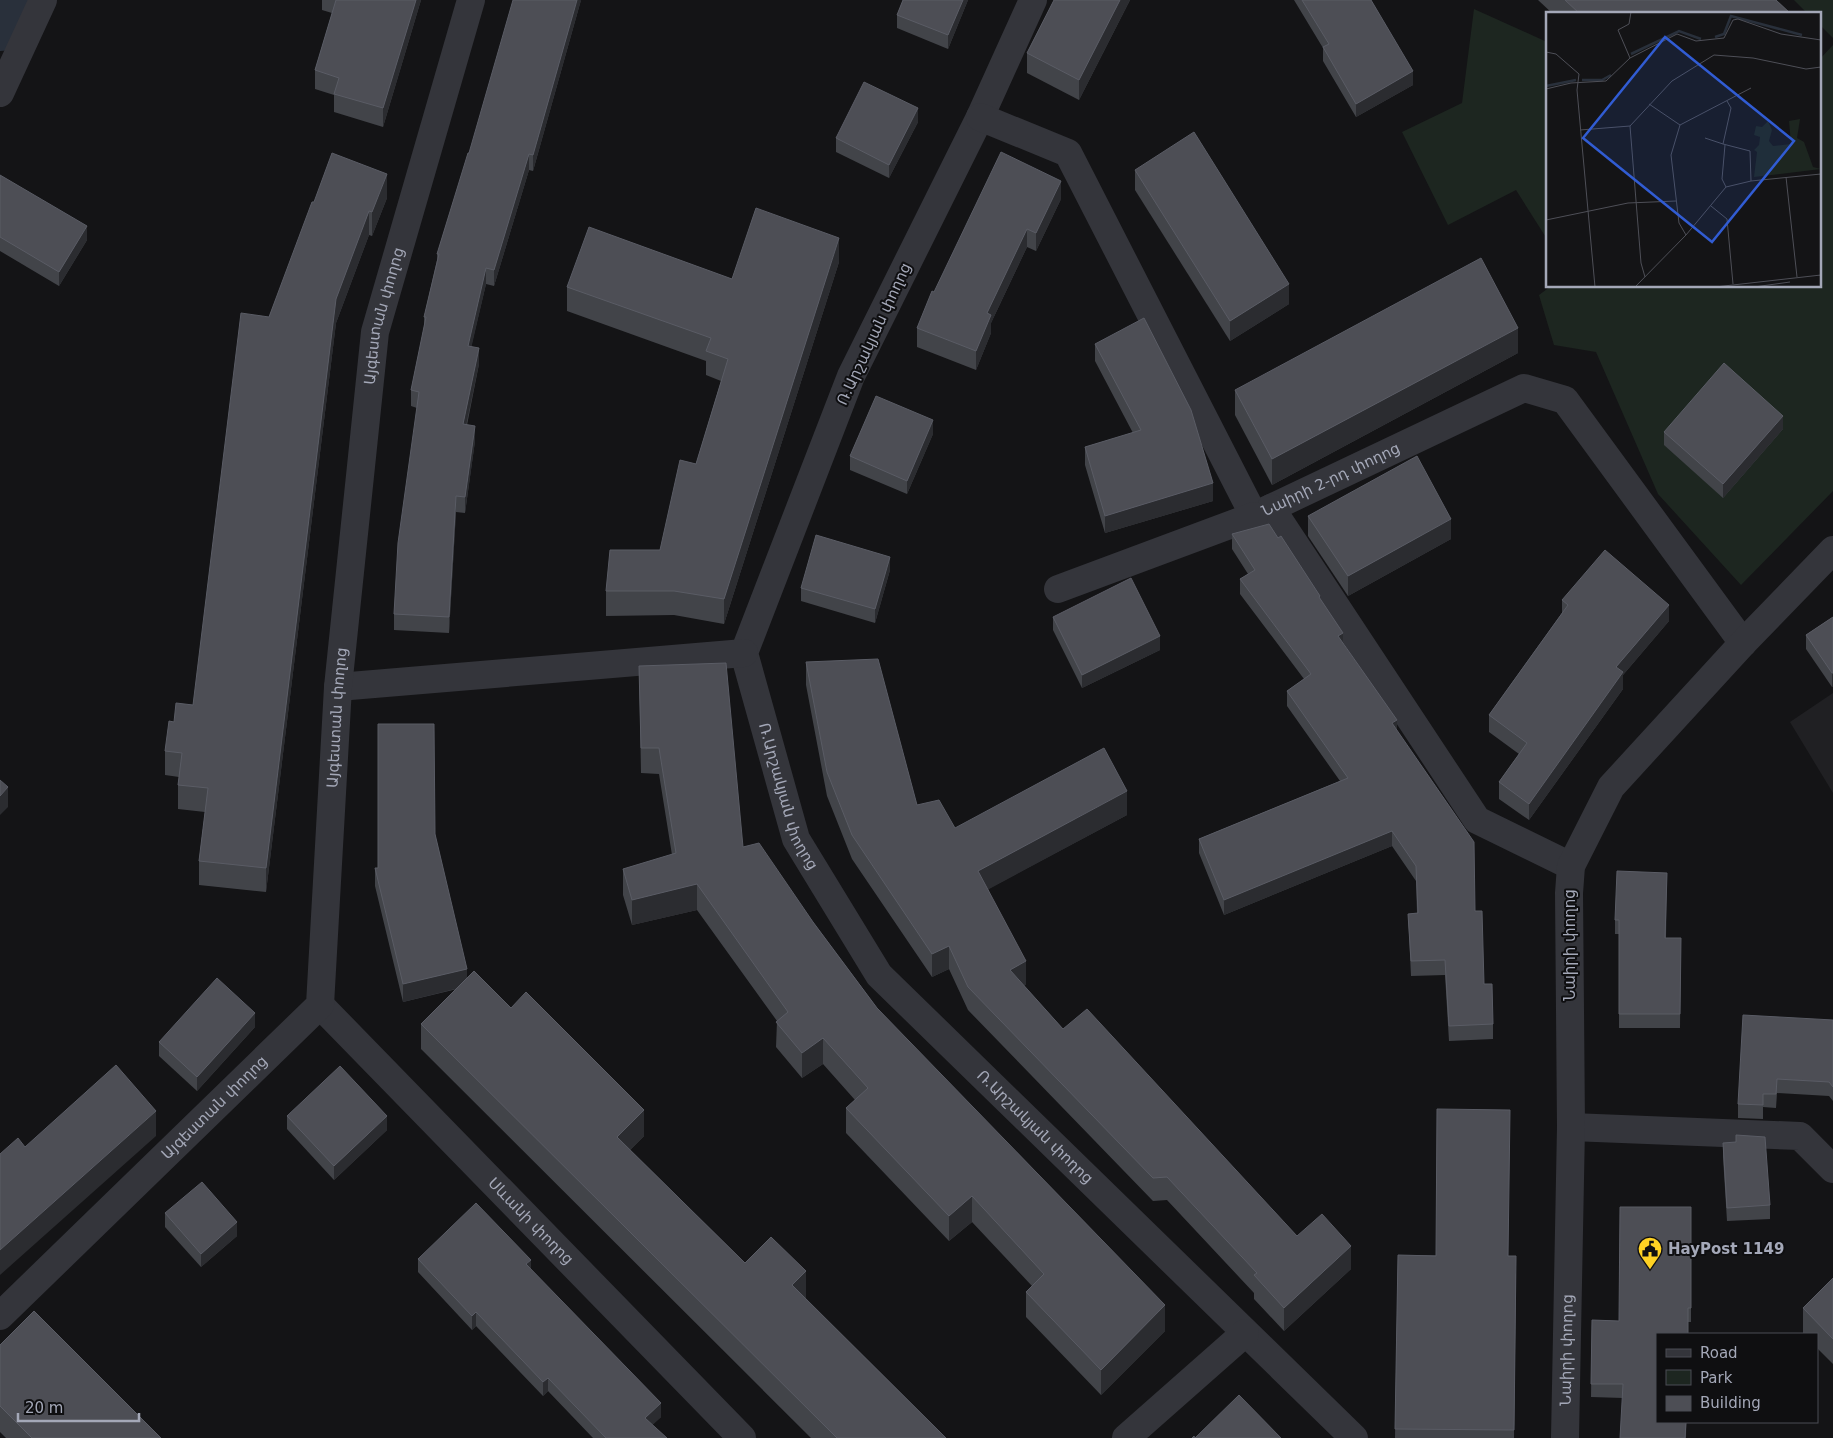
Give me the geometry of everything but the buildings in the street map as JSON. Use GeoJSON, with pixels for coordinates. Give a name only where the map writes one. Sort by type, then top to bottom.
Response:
{"type":"FeatureCollection","features":[{"type":"Feature","properties":{"kind":"street"},"geometry":{"type":"LineString","coordinates":[[0,93],[43,0]]}},
{"type":"Feature","properties":{"kind":"street","name":"Այգեստան փողոց"},"geometry":{"type":"LineString","coordinates":[[0,1316],[320,1005],[338,687],[375,332],[471,0]]}},
{"type":"Feature","properties":{"kind":"street","name":"Ռ.Արշակյան փողոց"},"geometry":{"type":"LineString","coordinates":[[1033,0],[980,116],[851,376],[744,653],[796,839],[879,975],[1354,1438]]}},
{"type":"Feature","properties":{"kind":"street","name":"Նաիրի 2-րդ փողոց"},"geometry":{"type":"LineString","coordinates":[[980,116],[1068,153],[1262,512],[1524,388],[1565,400],[1743,643]]}},
{"type":"Feature","properties":{"kind":"street"},"geometry":{"type":"LineString","coordinates":[[1058,589],[1262,512],[1477,820],[1571,866]]}},
{"type":"Feature","properties":{"kind":"street","name":"Նաիրի փողոց"},"geometry":{"type":"LineString","coordinates":[[1565,1438],[1571,1127],[1569,893],[1571,866],[1611,787],[1743,643],[1833,550]]}},
{"type":"Feature","properties":{"kind":"street"},"geometry":{"type":"LineString","coordinates":[[338,687],[744,653]]}},
{"type":"Feature","properties":{"kind":"street","name":"Սևանի փողոց"},"geometry":{"type":"LineString","coordinates":[[320,1005],[742,1438]]}},
{"type":"Feature","properties":{"kind":"street"},"geometry":{"type":"LineString","coordinates":[[1571,1127],[1800,1136],[1833,1169]]}},
{"type":"Feature","properties":{"kind":"street"},"geometry":{"type":"LineString","coordinates":[[1126,1438],[1245,1333]]}},
{"type":"Feature","properties":{"kind":"shaded area"},"geometry":{"type":"Polygon","coordinates":[[[1833,693],[1833,793],[1790,722],[1833,693]]]}},
{"type":"Feature","properties":{"kind":"green space"},"geometry":{"type":"Polygon","coordinates":[[[1794,0],[1833,0],[1833,38],[1820,25],[1820,12],[1806,12],[1794,0]]]}},
{"type":"Feature","properties":{"kind":"green space"},"geometry":{"type":"Polygon","coordinates":[[[1474,9],[1546,42],[1546,237],[1516,190],[1448,225],[1402,132],[1462,103],[1474,9]]]}},
{"type":"Feature","properties":{"kind":"green space"},"geometry":{"type":"Polygon","coordinates":[[[1833,45],[1833,491],[1741,585],[1658,494],[1596,352],[1554,345],[1539,295],[1548,288],[1820,288],[1820,59],[1833,45]]]}},
{"type":"Feature","properties":{"kind":"waterway"},"geometry":{"type":"LineString","coordinates":[[0,30],[14,0]]}},
{"type":"Feature","properties":{"kind":"place","name":"HayPost 1149"},"geometry":{"type":"Point","coordinates":[1650,1270]}}]}
